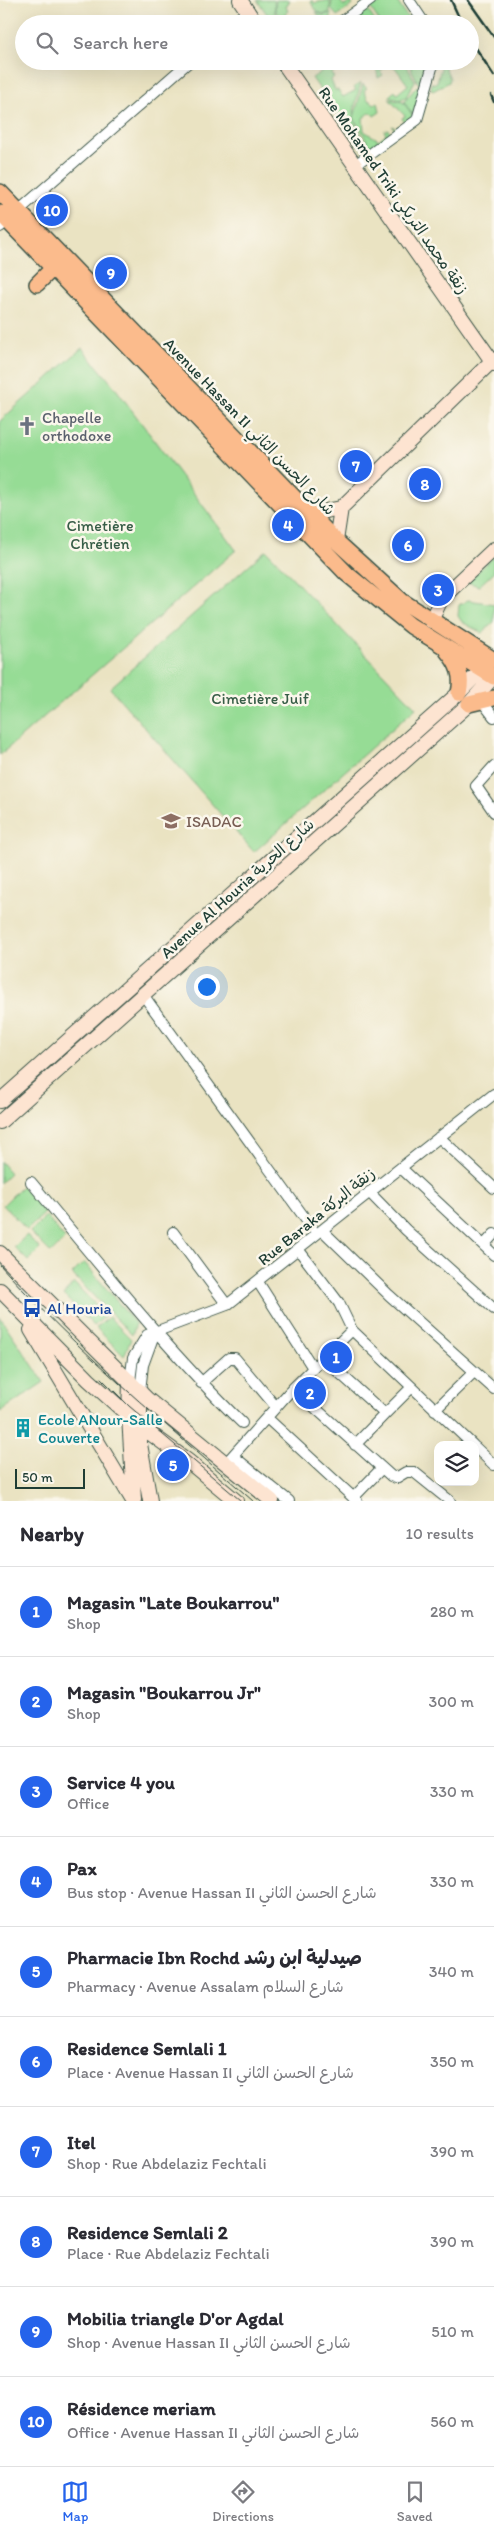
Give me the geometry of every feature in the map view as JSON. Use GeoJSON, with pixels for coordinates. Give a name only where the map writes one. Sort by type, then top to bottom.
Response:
{"type":"FeatureCollection","features":[{"type":"Feature","properties":{"kind":"main road","name":"Avenue Hassan II شارع الحسن الثاني"},"geometry":{"type":"LineString","coordinates":[[0,192],[7,218],[347,574],[392,612],[443,646],[491,670]]}},
{"type":"Feature","properties":{"kind":"main road","name":"Avenue Hassan II شارع الحسن الثاني"},"geometry":{"type":"LineString","coordinates":[[7,218],[389,591],[431,621],[491,670]]}},
{"type":"Feature","properties":{"kind":"main road"},"geometry":{"type":"LineString","coordinates":[[37,284],[53,268]]}},
{"type":"Feature","properties":{"kind":"main road"},"geometry":{"type":"LineString","coordinates":[[443,646],[458,668],[461,680],[476,699]]}},
{"type":"Feature","properties":{"kind":"street"},"geometry":{"type":"LineString","coordinates":[[350,15],[371,0]]}},
{"type":"Feature","properties":{"kind":"street"},"geometry":{"type":"LineString","coordinates":[[410,0],[419,15]]}},
{"type":"Feature","properties":{"kind":"street"},"geometry":{"type":"LineString","coordinates":[[7,218],[180,70]]}},
{"type":"Feature","properties":{"kind":"street","name":"Rue Mohamed Triki زنقة محمد التريكي"},"geometry":{"type":"LineString","coordinates":[[289,70],[493,362]]}},
{"type":"Feature","properties":{"kind":"street"},"geometry":{"type":"LineString","coordinates":[[355,165],[417,120],[431,70]]}},
{"type":"Feature","properties":{"kind":"street"},"geometry":{"type":"LineString","coordinates":[[310,514],[341,508],[493,362]]}},
{"type":"Feature","properties":{"kind":"street"},"geometry":{"type":"LineString","coordinates":[[336,541],[341,508]]}},
{"type":"Feature","properties":{"kind":"street"},"geometry":{"type":"LineString","coordinates":[[431,621],[441,599],[494,549]]}},
{"type":"Feature","properties":{"kind":"street","name":"Avenue Al Houria شارع الحرية"},"geometry":{"type":"LineString","coordinates":[[0,1122],[476,699],[491,670]]}},
{"type":"Feature","properties":{"kind":"street"},"geometry":{"type":"LineString","coordinates":[[476,699],[494,717]]}},
{"type":"Feature","properties":{"kind":"street","name":"Avenue Al Houria شارع الحرية"},"geometry":{"type":"LineString","coordinates":[[0,1101],[476,699]]}},
{"type":"Feature","properties":{"kind":"street"},"geometry":{"type":"LineString","coordinates":[[494,766],[476,786],[494,812]]}},
{"type":"Feature","properties":{"kind":"street"},"geometry":{"type":"LineString","coordinates":[[144,996],[317,1229],[494,1389]]}},
{"type":"Feature","properties":{"kind":"street","name":"Rue Baraka زنقة البركة"},"geometry":{"type":"LineString","coordinates":[[135,1386],[133,1358],[144,1338],[155,1332],[227,1305],[298,1249],[317,1229],[401,1168],[494,1094]]}},
{"type":"Feature","properties":{"kind":"street"},"geometry":{"type":"LineString","coordinates":[[440,1137],[494,1188]]}},
{"type":"Feature","properties":{"kind":"street"},"geometry":{"type":"LineString","coordinates":[[401,1168],[494,1254]]}},
{"type":"Feature","properties":{"kind":"street"},"geometry":{"type":"LineString","coordinates":[[31,1182],[155,1332],[201,1383],[242,1423]]}},
{"type":"Feature","properties":{"kind":"street"},"geometry":{"type":"LineString","coordinates":[[369,1192],[406,1230],[494,1309]]}},
{"type":"Feature","properties":{"kind":"street"},"geometry":{"type":"LineString","coordinates":[[173,1232],[227,1305]]}},
{"type":"Feature","properties":{"kind":"street"},"geometry":{"type":"LineString","coordinates":[[484,1245],[494,1234]]}},
{"type":"Feature","properties":{"kind":"street"},"geometry":{"type":"LineString","coordinates":[[298,1249],[340,1303],[352,1330],[469,1441]]}},
{"type":"Feature","properties":{"kind":"street"},"geometry":{"type":"LineString","coordinates":[[0,1253],[135,1386],[230,1459],[289,1501]]}},
{"type":"Feature","properties":{"kind":"street"},"geometry":{"type":"LineString","coordinates":[[258,1282],[313,1368]]}},
{"type":"Feature","properties":{"kind":"street"},"geometry":{"type":"LineString","coordinates":[[0,1290],[20,1313],[134,1420],[236,1501]]}},
{"type":"Feature","properties":{"kind":"street"},"geometry":{"type":"LineString","coordinates":[[20,1313],[134,1501]]}},
{"type":"Feature","properties":{"kind":"street"},"geometry":{"type":"LineString","coordinates":[[230,1459],[293,1388],[352,1330]]}},
{"type":"Feature","properties":{"kind":"street"},"geometry":{"type":"LineString","coordinates":[[134,1501],[135,1386],[155,1332]]}},
{"type":"Feature","properties":{"kind":"street"},"geometry":{"type":"LineString","coordinates":[[201,1383],[228,1358],[235,1358],[276,1407]]}},
{"type":"Feature","properties":{"kind":"street"},"geometry":{"type":"LineString","coordinates":[[324,1359],[385,1414]]}},
{"type":"Feature","properties":{"kind":"street"},"geometry":{"type":"LineString","coordinates":[[436,1410],[474,1372]]}},
{"type":"Feature","properties":{"kind":"street"},"geometry":{"type":"LineString","coordinates":[[355,1445],[412,1387]]}},
{"type":"Feature","properties":{"kind":"street"},"geometry":{"type":"LineString","coordinates":[[293,1388],[393,1478],[406,1472],[414,1472],[450,1501]]}},
{"type":"Feature","properties":{"kind":"street"},"geometry":{"type":"LineString","coordinates":[[267,1418],[353,1497]]}},
{"type":"Feature","properties":{"kind":"street"},"geometry":{"type":"LineString","coordinates":[[134,1420],[150,1501]]}},
{"type":"Feature","properties":{"kind":"street"},"geometry":{"type":"LineString","coordinates":[[479,1451],[494,1465]]}},
{"type":"Feature","properties":{"kind":"street"},"geometry":{"type":"LineString","coordinates":[[230,1459],[272,1501]]}},
{"type":"Feature","properties":{"kind":"street"},"geometry":{"type":"LineString","coordinates":[[341,1501],[353,1497],[381,1469]]}},
{"type":"Feature","properties":{"kind":"green space"},"geometry":{"type":"Polygon","coordinates":[[[257,0],[274,0],[276,15],[268,15],[257,0]]]}},
{"type":"Feature","properties":{"kind":"green space"},"geometry":{"type":"Polygon","coordinates":[[[276,0],[290,0],[286,7],[288,11],[286,15],[278,15],[275,10],[276,0]]]}},
{"type":"Feature","properties":{"kind":"green space"},"geometry":{"type":"Polygon","coordinates":[[[312,0],[314,3],[330,0],[330,12],[323,14],[318,12],[311,2],[312,0]]]}},
{"type":"Feature","properties":{"kind":"green space"},"geometry":{"type":"Polygon","coordinates":[[[332,0],[339,0],[344,6],[351,2],[353,5],[338,15],[331,9],[332,0]]]}},
{"type":"Feature","properties":{"kind":"green space"},"geometry":{"type":"Polygon","coordinates":[[[380,0],[396,0],[406,15],[375,15],[370,7],[380,0]]]}},
{"type":"Feature","properties":{"kind":"green space"},"geometry":{"type":"Polygon","coordinates":[[[367,9],[371,15],[359,15],[367,9]]]}},
{"type":"Feature","properties":{"kind":"green space"},"geometry":{"type":"Polygon","coordinates":[[[324,70],[334,70],[331,74],[334,77],[331,80],[335,90],[338,90],[343,97],[356,90],[354,87],[361,83],[355,104],[354,118],[359,132],[370,150],[365,154],[312,78],[324,70]]]}},
{"type":"Feature","properties":{"kind":"green space"},"geometry":{"type":"Polygon","coordinates":[[[377,70],[381,70],[380,71],[383,75],[378,78],[377,70]]]}},
{"type":"Feature","properties":{"kind":"green space"},"geometry":{"type":"Polygon","coordinates":[[[397,70],[409,70],[415,81],[406,97],[399,100],[389,96],[395,91],[397,94],[408,85],[397,70]]]}},
{"type":"Feature","properties":{"kind":"green space"},"geometry":{"type":"Polygon","coordinates":[[[412,70],[425,70],[420,80],[424,81],[422,84],[418,83],[412,70]]]}},
{"type":"Feature","properties":{"kind":"green space"},"geometry":{"type":"Polygon","coordinates":[[[440,70],[446,70],[450,78],[449,82],[433,91],[431,89],[432,82],[433,84],[437,82],[440,70]]]}},
{"type":"Feature","properties":{"kind":"green space"},"geometry":{"type":"Polygon","coordinates":[[[363,84],[367,88],[364,90],[368,100],[375,104],[378,102],[380,112],[374,116],[371,112],[363,118],[364,131],[379,140],[386,134],[384,131],[388,129],[392,135],[372,150],[354,118],[363,84]]]}},
{"type":"Feature","properties":{"kind":"green space"},"geometry":{"type":"Polygon","coordinates":[[[417,86],[421,89],[415,113],[412,114],[404,102],[417,86]]]}},
{"type":"Feature","properties":{"kind":"green space"},"geometry":{"type":"Polygon","coordinates":[[[389,99],[403,102],[414,117],[397,132],[392,126],[396,128],[404,122],[402,118],[405,116],[389,99]]]}},
{"type":"Feature","properties":{"kind":"green space","name":"Cimetière Chrétien"},"geometry":{"type":"Polygon","coordinates":[[[82,348],[113,385],[236,550],[0,755],[0,421],[82,348]]]}},
{"type":"Feature","properties":{"kind":"green space","name":"Cimetière Juif"},"geometry":{"type":"Polygon","coordinates":[[[266,550],[416,708],[254,852],[110,688],[266,550]]]}},
{"type":"Feature","properties":{"kind":"green space"},"geometry":{"type":"Polygon","coordinates":[[[494,556],[494,572],[479,586],[467,582],[494,556]]]}},
{"type":"Feature","properties":{"kind":"green space"},"geometry":{"type":"Polygon","coordinates":[[[468,600],[494,604],[494,622],[482,633],[462,622],[458,616],[459,605],[468,600]]]}},
{"type":"Feature","properties":{"kind":"green space"},"geometry":{"type":"Polygon","coordinates":[[[0,1161],[10,1173],[0,1183],[0,1161]]]}},
{"type":"Feature","properties":{"kind":"green space"},"geometry":{"type":"Polygon","coordinates":[[[22,1186],[45,1213],[27,1230],[3,1205],[22,1186]]]}},
{"type":"Feature","properties":{"kind":"green space"},"geometry":{"type":"Polygon","coordinates":[[[46,1216],[65,1239],[51,1253],[30,1232],[46,1216]]]}},
{"type":"Feature","properties":{"kind":"green space"},"geometry":{"type":"Polygon","coordinates":[[[27,1235],[40,1249],[28,1261],[14,1247],[27,1235]]]}},
{"type":"Feature","properties":{"kind":"green space"},"geometry":{"type":"Polygon","coordinates":[[[84,1262],[136,1324],[132,1335],[72,1274],[84,1262]]]}},
{"type":"Feature","properties":{"kind":"green space"},"geometry":{"type":"Polygon","coordinates":[[[74,1283],[106,1315],[94,1326],[63,1295],[74,1283]]]}},
{"type":"Feature","properties":{"kind":"green space"},"geometry":{"type":"Polygon","coordinates":[[[0,1317],[44,1382],[0,1412],[0,1317]]]}},
{"type":"Feature","properties":{"kind":"green space"},"geometry":{"type":"Polygon","coordinates":[[[109,1317],[131,1339],[124,1356],[96,1328],[109,1317]]]}},
{"type":"Feature","properties":{"kind":"tram line"},"geometry":{"type":"LineString","coordinates":[[0,1265],[91,1358],[253,1501]]}},
{"type":"Feature","properties":{"kind":"tram line"},"geometry":{"type":"LineString","coordinates":[[101,1378],[129,1406],[240,1500]]}},
{"type":"Feature","properties":{"kind":"railway"},"geometry":{"type":"LineString","coordinates":[[451,0],[458,15]]}},
{"type":"Feature","properties":{"kind":"railway"},"geometry":{"type":"LineString","coordinates":[[468,0],[479,15]]}},
{"type":"Feature","properties":{"kind":"railway"},"geometry":{"type":"LineString","coordinates":[[479,16],[494,37]]}},
{"type":"Feature","properties":{"kind":"railway"},"geometry":{"type":"LineString","coordinates":[[479,53],[494,76]]}},
{"type":"Feature","properties":{"kind":"railway"},"geometry":{"type":"LineString","coordinates":[[491,95],[494,102]]}},
{"type":"Feature","properties":{"kind":"place","name":"Résidence meriam"},"geometry":{"type":"Point","coordinates":[52,210]}},
{"type":"Feature","properties":{"kind":"place","name":"Mobilia triangle D'or Agdal"},"geometry":{"type":"Point","coordinates":[111,273]}},
{"type":"Feature","properties":{"kind":"place","name":"Chapelle orthodoxe"},"geometry":{"type":"Point","coordinates":[27,426]}},
{"type":"Feature","properties":{"kind":"place","name":"Itel"},"geometry":{"type":"Point","coordinates":[356,466]}},
{"type":"Feature","properties":{"kind":"place","name":"Residence Semlali 2"},"geometry":{"type":"Point","coordinates":[425,484]}},
{"type":"Feature","properties":{"kind":"place","name":"Pax"},"geometry":{"type":"Point","coordinates":[288,525]}},
{"type":"Feature","properties":{"kind":"place","name":"Residence Semlali 1"},"geometry":{"type":"Point","coordinates":[408,545]}},
{"type":"Feature","properties":{"kind":"place","name":"Service 4 you"},"geometry":{"type":"Point","coordinates":[438,590]}},
{"type":"Feature","properties":{"kind":"place","name":"ISADAC"},"geometry":{"type":"Point","coordinates":[171,821]}},
{"type":"Feature","properties":{"kind":"place","name":"Al Houria"},"geometry":{"type":"Point","coordinates":[32,1308]}},
{"type":"Feature","properties":{"kind":"place","name":"Magasin \"Late Boukarrou\""},"geometry":{"type":"Point","coordinates":[336,1357]}},
{"type":"Feature","properties":{"kind":"place","name":"Magasin \"Boukarrou Jr\""},"geometry":{"type":"Point","coordinates":[310,1393]}},
{"type":"Feature","properties":{"kind":"place","name":"Ecole ANour-Salle Couverte"},"geometry":{"type":"Point","coordinates":[23,1428]}},
{"type":"Feature","properties":{"kind":"place","name":"Pharmacie Ibn Rochd صيدلية ابن رشد"},"geometry":{"type":"Point","coordinates":[173,1465]}}]}
